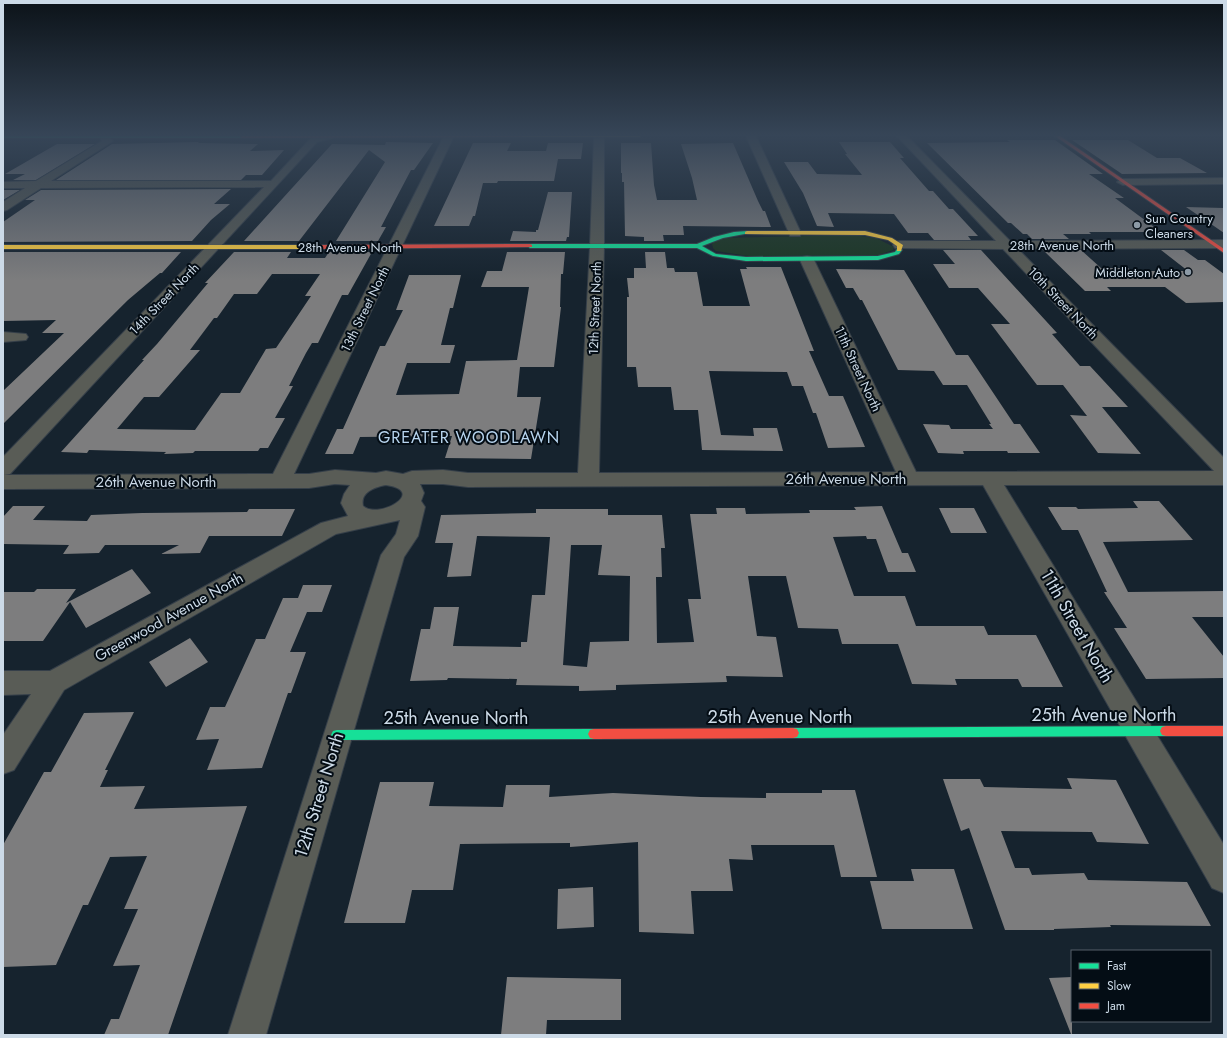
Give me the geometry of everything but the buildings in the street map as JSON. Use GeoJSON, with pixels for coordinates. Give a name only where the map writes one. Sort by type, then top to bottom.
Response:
{"type":"FeatureCollection","features":[{"type":"Feature","properties":{"kind":"street"},"geometry":{"type":"LineString","coordinates":[[3,185],[170,184]]}},
{"type":"Feature","properties":{"kind":"street","name":"14th Street North"},"geometry":{"type":"LineString","coordinates":[[3,468],[274,184]]}},
{"type":"Feature","properties":{"kind":"street","name":"13th Street North"},"geometry":{"type":"LineString","coordinates":[[280,482],[426,184]]}},
{"type":"Feature","properties":{"kind":"street","name":"12th Street North"},"geometry":{"type":"LineString","coordinates":[[588,480],[598,184]]}},
{"type":"Feature","properties":{"kind":"street"},"geometry":{"type":"LineString","coordinates":[[773,184],[795,233]]}},
{"type":"Feature","properties":{"kind":"street","name":"10th Street North"},"geometry":{"type":"LineString","coordinates":[[949,184],[1224,470]]}},
{"type":"Feature","properties":{"kind":"street"},"geometry":{"type":"LineString","coordinates":[[1127,184],[1221,247]]}},
{"type":"Feature","properties":{"kind":"street"},"geometry":{"type":"LineString","coordinates":[[3,207],[38,185]]}},
{"type":"Feature","properties":{"kind":"street","name":"28th Avenue North"},"geometry":{"type":"LineString","coordinates":[[698,246],[702,242],[718,235],[740,233],[795,233],[862,234],[885,238],[900,245],[1221,247]]}},
{"type":"Feature","properties":{"kind":"street","name":"28th Avenue North"},"geometry":{"type":"LineString","coordinates":[[3,247],[698,246],[715,255],[731,258],[807,260],[878,258],[897,253],[900,249],[900,245]]}},
{"type":"Feature","properties":{"kind":"street","name":"11th Street North"},"geometry":{"type":"LineString","coordinates":[[807,260],[909,479]]}},
{"type":"Feature","properties":{"kind":"street"},"geometry":{"type":"LineString","coordinates":[[3,337],[20,337]]}},
{"type":"Feature","properties":{"kind":"street"},"geometry":{"type":"LineString","coordinates":[[309,481],[335,477],[376,480]]}},
{"type":"Feature","properties":{"kind":"street"},"geometry":{"type":"LineString","coordinates":[[386,478],[409,493],[396,514],[329,528],[345,510],[358,489],[376,480],[386,478]]}},
{"type":"Feature","properties":{"kind":"street","name":"26th Avenue North"},"geometry":{"type":"LineString","coordinates":[[409,493],[468,480],[1224,478]]}},
{"type":"Feature","properties":{"kind":"street","name":"11th Street North"},"geometry":{"type":"LineString","coordinates":[[990,479],[1224,876]]}},
{"type":"Feature","properties":{"kind":"street"},"geometry":{"type":"LineString","coordinates":[[309,481],[329,485],[344,492],[352,500],[353,508],[357,513],[373,518],[387,536],[393,555]]}},
{"type":"Feature","properties":{"kind":"street","name":"26th Avenue North"},"geometry":{"type":"LineString","coordinates":[[3,482],[309,481]]}},
{"type":"Feature","properties":{"kind":"street","name":"12th Street North"},"geometry":{"type":"LineString","coordinates":[[247,1035],[393,555],[407,536],[414,508],[409,493]]}},
{"type":"Feature","properties":{"kind":"street","name":"Greenwood Avenue North"},"geometry":{"type":"LineString","coordinates":[[3,683],[54,682],[329,528]]}},
{"type":"Feature","properties":{"kind":"street"},"geometry":{"type":"LineString","coordinates":[[3,760],[54,682]]}},
{"type":"Feature","properties":{"kind":"street","name":"25th Avenue North"},"geometry":{"type":"LineString","coordinates":[[337,735],[1224,731]]}},
{"type":"Feature","properties":{"kind":"green space"},"geometry":{"type":"Polygon","coordinates":[[[852,235],[876,238],[894,247],[893,250],[879,255],[748,256],[716,251],[712,244],[722,238],[852,235]]]}},
{"type":"Feature","properties":{"kind":"traffic: fast"},"geometry":{"type":"LineString","coordinates":[[698,246],[722,236],[747,233]]}},
{"type":"Feature","properties":{"kind":"traffic: fast"},"geometry":{"type":"LineString","coordinates":[[530,246],[698,246],[715,255],[746,259],[878,258],[897,253],[899,250]]}},
{"type":"Feature","properties":{"kind":"traffic: fast"},"geometry":{"type":"LineString","coordinates":[[793,733],[1166,731]]}},
{"type":"Feature","properties":{"kind":"traffic: fast"},"geometry":{"type":"LineString","coordinates":[[337,735],[594,734]]}},
{"type":"Feature","properties":{"kind":"traffic: slow"},"geometry":{"type":"LineString","coordinates":[[747,233],[865,233],[890,239],[900,245],[899,250]]}},
{"type":"Feature","properties":{"kind":"traffic: slow"},"geometry":{"type":"LineString","coordinates":[[3,247],[320,247]]}},
{"type":"Feature","properties":{"kind":"traffic: jam"},"geometry":{"type":"LineString","coordinates":[[1127,184],[1224,251]]}},
{"type":"Feature","properties":{"kind":"traffic: jam"},"geometry":{"type":"LineString","coordinates":[[320,247],[530,246]]}},
{"type":"Feature","properties":{"kind":"traffic: jam"},"geometry":{"type":"LineString","coordinates":[[1166,731],[1224,731]]}},
{"type":"Feature","properties":{"kind":"traffic: jam"},"geometry":{"type":"LineString","coordinates":[[594,734],[793,733]]}},
{"type":"Feature","properties":{"kind":"place","name":"Sun Country Cleaners"},"geometry":{"type":"Point","coordinates":[1137,225]}},
{"type":"Feature","properties":{"kind":"place","name":"Middleton Auto"},"geometry":{"type":"Point","coordinates":[1188,272]}},
{"type":"Feature","properties":{"kind":"district","name":"GREATER WOODLAWN"},"geometry":{"type":"Point","coordinates":[469,437]}}]}
